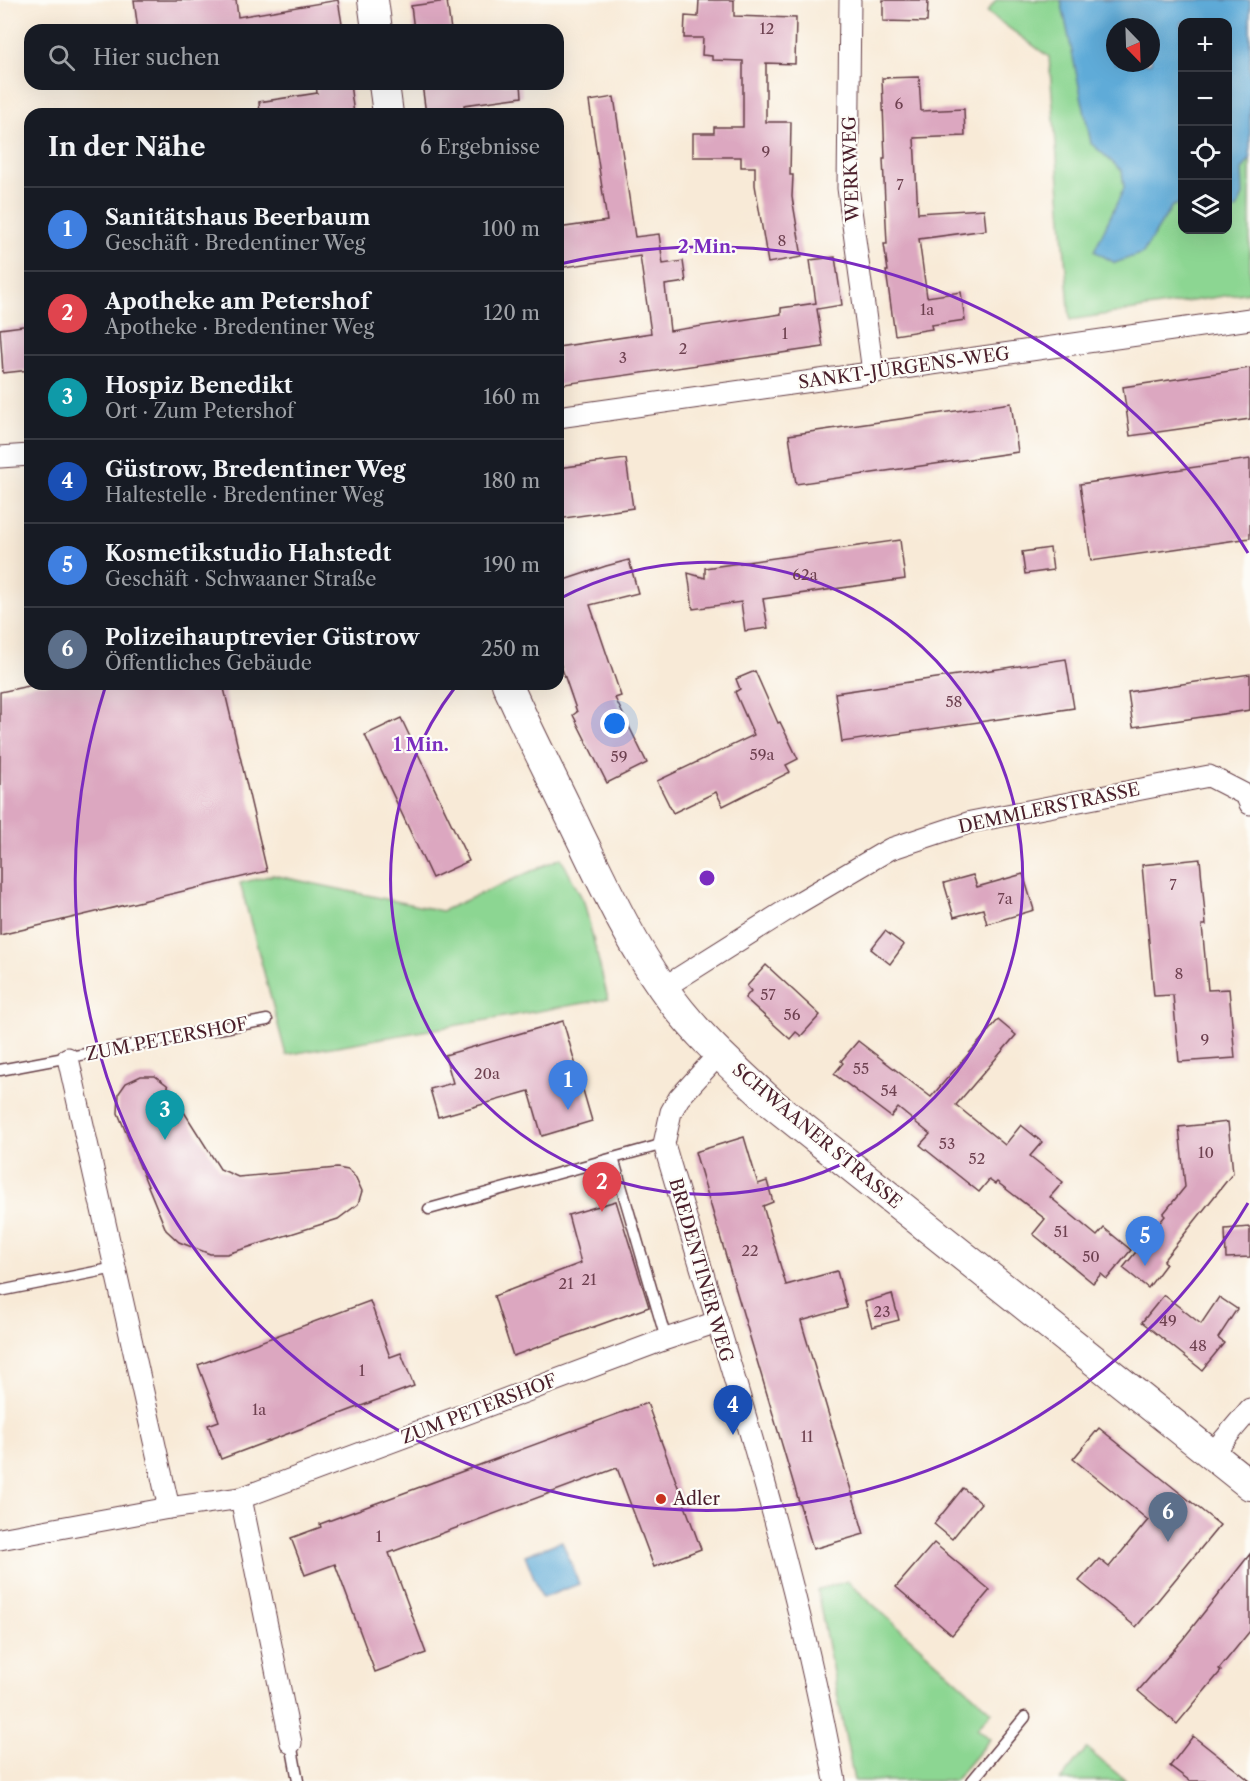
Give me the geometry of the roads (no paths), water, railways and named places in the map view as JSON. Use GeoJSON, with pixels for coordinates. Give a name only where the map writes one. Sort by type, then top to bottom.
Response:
{"type":"FeatureCollection","features":[{"type":"Feature","properties":{"kind":"main road"},"geometry":{"type":"LineString","coordinates":[[373,0],[376,24]]}},
{"type":"Feature","properties":{"kind":"main road"},"geometry":{"type":"LineString","coordinates":[[385,90],[387,108]]}},
{"type":"Feature","properties":{"kind":"main road","name":"SCHWAANER STRASSE"},"geometry":{"type":"LineString","coordinates":[[510,690],[631,936],[663,988],[690,1023],[719,1054],[773,1104],[1250,1485]]}},
{"type":"Feature","properties":{"kind":"street","name":"WERKWEG"},"geometry":{"type":"LineString","coordinates":[[850,0],[848,188],[873,372]]}},
{"type":"Feature","properties":{"kind":"street","name":"SANKT-JÜRGENS-WEG"},"geometry":{"type":"LineString","coordinates":[[564,416],[1250,319]]}},
{"type":"Feature","properties":{"kind":"street"},"geometry":{"type":"LineString","coordinates":[[0,458],[24,456]]}},
{"type":"Feature","properties":{"kind":"street","name":"DEMMLERSTRASSE"},"geometry":{"type":"LineString","coordinates":[[663,988],[793,906],[890,849],[970,822],[1209,776],[1246,795],[1250,804]]}},
{"type":"Feature","properties":{"kind":"street","name":"BREDENTINER WEG"},"geometry":{"type":"LineString","coordinates":[[719,1054],[679,1098],[671,1112],[664,1144],[781,1539],[825,1726],[835,1781]]}},
{"type":"Feature","properties":{"kind":"street","name":"ZUM PETERSHOF"},"geometry":{"type":"LineString","coordinates":[[68,1058],[169,1508]]}},
{"type":"Feature","properties":{"kind":"street","name":"ZUM PETERSHOF"},"geometry":{"type":"LineString","coordinates":[[0,1539],[169,1508],[241,1498],[717,1322]]}},
{"type":"Feature","properties":{"kind":"street"},"geometry":{"type":"LineString","coordinates":[[1211,1455],[1250,1409]]}},
{"type":"Feature","properties":{"kind":"street"},"geometry":{"type":"LineString","coordinates":[[241,1498],[291,1743]]}},
{"type":"Feature","properties":{"kind":"lane","name":"ZUM PETERSHOF"},"geometry":{"type":"LineString","coordinates":[[0,1071],[267,1020]]}},
{"type":"Feature","properties":{"kind":"lane"},"geometry":{"type":"LineString","coordinates":[[429,1209],[664,1144]]}},
{"type":"Feature","properties":{"kind":"lane"},"geometry":{"type":"LineString","coordinates":[[613,1158],[666,1339]]}},
{"type":"Feature","properties":{"kind":"lane"},"geometry":{"type":"LineString","coordinates":[[0,1291],[115,1268]]}},
{"type":"Feature","properties":{"kind":"lane"},"geometry":{"type":"LineString","coordinates":[[972,1781],[1025,1717]]}},
{"type":"Feature","properties":{"kind":"lane"},"geometry":{"type":"LineString","coordinates":[[291,1743],[298,1781]]}},
{"type":"Feature","properties":{"kind":"water"},"geometry":{"type":"Polygon","coordinates":[[[1061,0],[1250,0],[1250,159],[1242,170],[1243,195],[1237,209],[1232,210],[1232,18],[1178,18],[1178,204],[1172,206],[1143,253],[1115,263],[1094,251],[1124,188],[1122,171],[1091,143],[1061,0]]]}},
{"type":"Feature","properties":{"kind":"water"},"geometry":{"type":"Polygon","coordinates":[[[562,1541],[579,1584],[542,1598],[525,1555],[562,1541]]]}},
{"type":"Feature","properties":{"kind":"place","name":"Sanitätshaus Beerbaum"},"geometry":{"type":"Point","coordinates":[568,1110]}},
{"type":"Feature","properties":{"kind":"place","name":"Hospiz Benedikt"},"geometry":{"type":"Point","coordinates":[165,1140]}},
{"type":"Feature","properties":{"kind":"place","name":"Apotheke am Petershof"},"geometry":{"type":"Point","coordinates":[602,1212]}},
{"type":"Feature","properties":{"kind":"place","name":"Kosmetikstudio Hahstedt"},"geometry":{"type":"Point","coordinates":[1145,1266]}},
{"type":"Feature","properties":{"kind":"place","name":"Güstrow, Bredentiner Weg"},"geometry":{"type":"Point","coordinates":[733,1435]}},
{"type":"Feature","properties":{"kind":"place","name":"Adler"},"geometry":{"type":"Point","coordinates":[661,1499]}},
{"type":"Feature","properties":{"kind":"place","name":"Polizeihauptrevier Güstrow"},"geometry":{"type":"Point","coordinates":[1168,1542]}}]}
